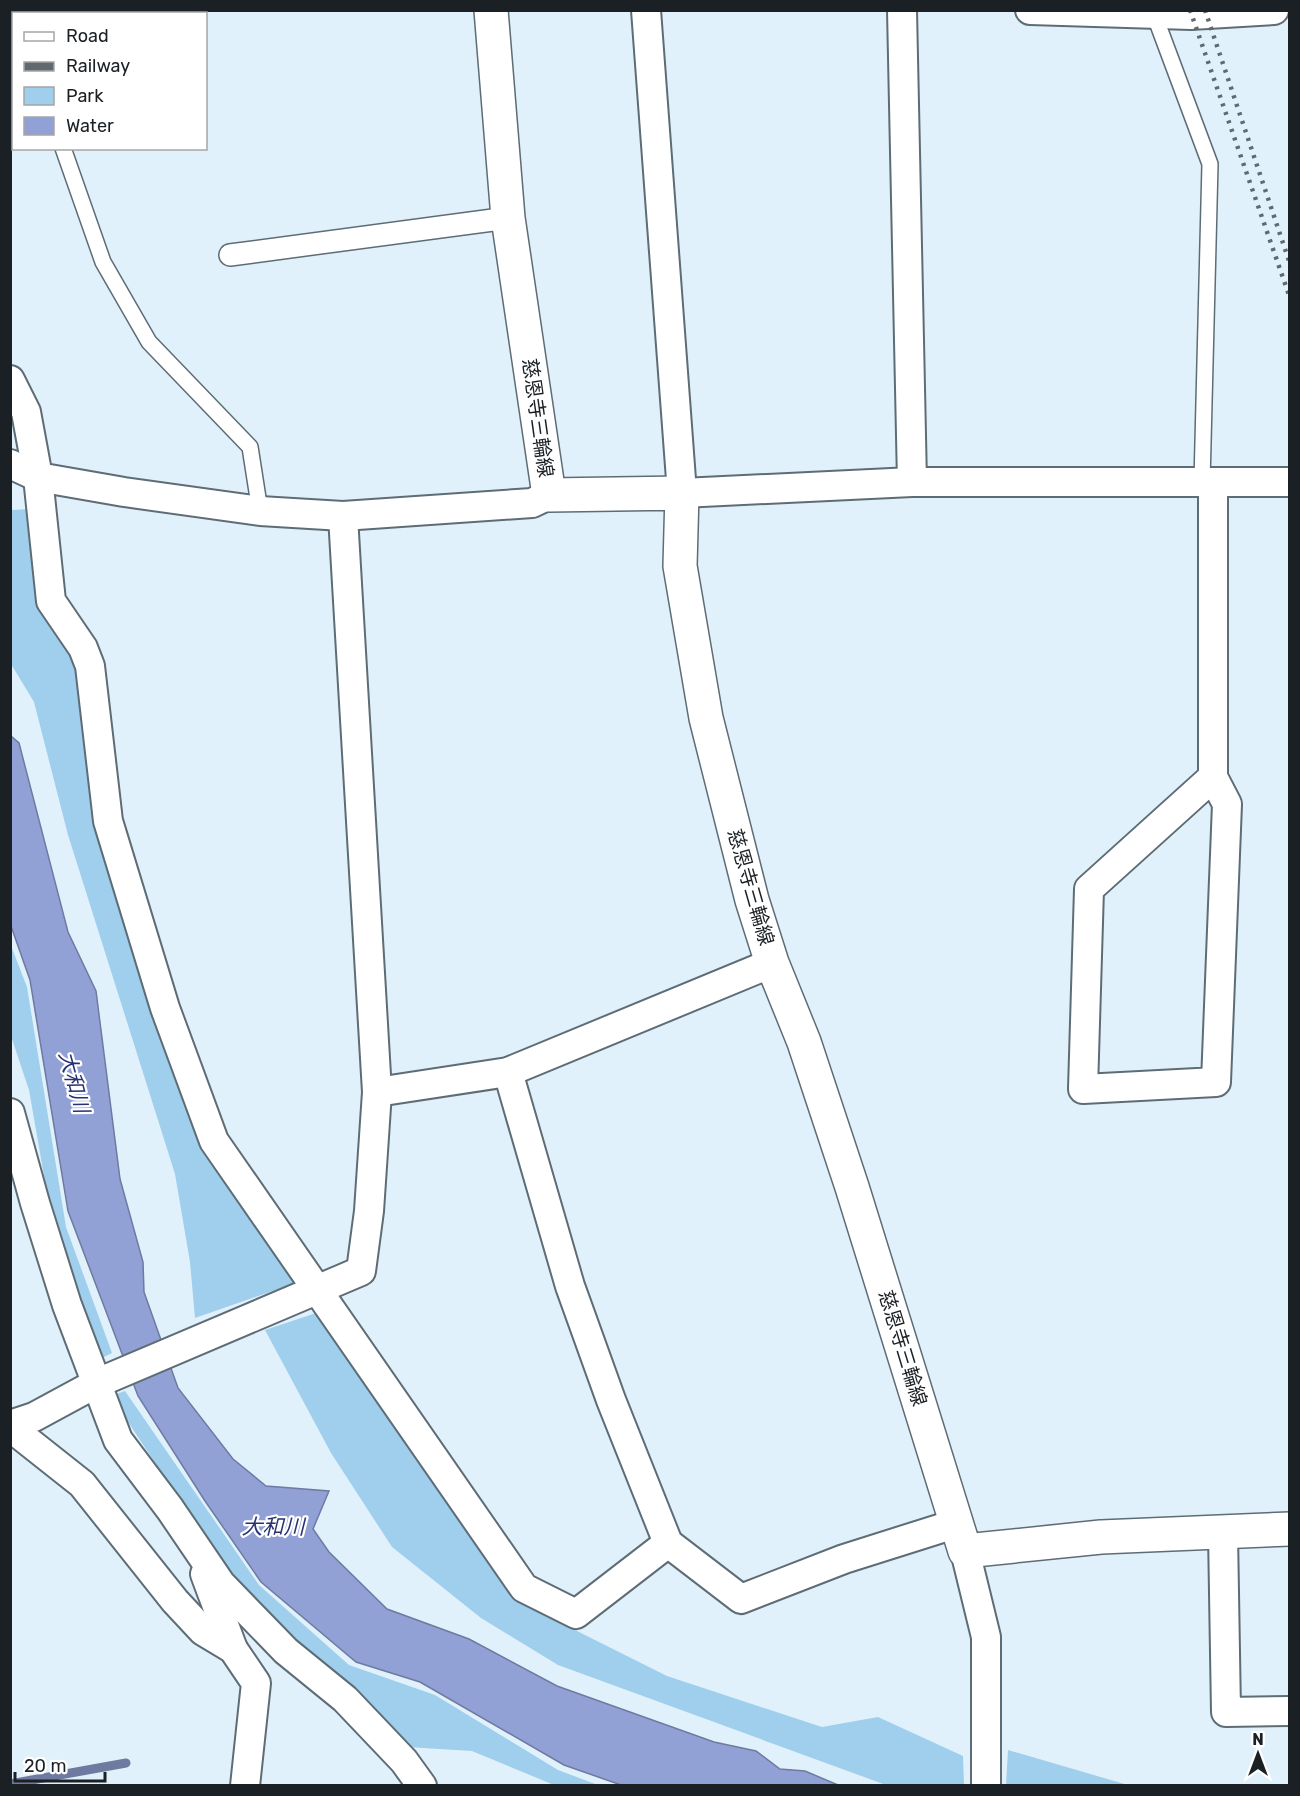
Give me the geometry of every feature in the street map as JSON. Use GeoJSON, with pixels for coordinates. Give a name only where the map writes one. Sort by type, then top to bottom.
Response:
{"type":"FeatureCollection","features":[{"type":"Feature","properties":{"kind":"main road","name":"慈恩寺三輪線"},"geometry":{"type":"LineString","coordinates":[[491,10],[508,219],[549,495],[682,493],[680,566],[706,718],[752,900],[772,963],[804,1042],[852,1187],[962,1537]]}},
{"type":"Feature","properties":{"kind":"main road"},"geometry":{"type":"LineString","coordinates":[[962,1537],[1101,1537],[1290,1529]]}},
{"type":"Feature","properties":{"kind":"street"},"geometry":{"type":"LineString","coordinates":[[646,10],[682,493],[912,482],[1290,482]]}},
{"type":"Feature","properties":{"kind":"street"},"geometry":{"type":"LineString","coordinates":[[902,10],[912,482]]}},
{"type":"Feature","properties":{"kind":"street"},"geometry":{"type":"LineString","coordinates":[[1030,10],[1191,15],[1274,10]]}},
{"type":"Feature","properties":{"kind":"street"},"geometry":{"type":"LineString","coordinates":[[230,255],[508,219]]}},
{"type":"Feature","properties":{"kind":"street"},"geometry":{"type":"LineString","coordinates":[[10,380],[26,412],[38,477],[51,602],[83,648],[90,666],[108,821],[165,1008],[214,1141],[310,1294],[524,1588],[576,1614],[668,1543]]}},
{"type":"Feature","properties":{"kind":"street"},"geometry":{"type":"LineString","coordinates":[[10,464],[38,477],[124,492],[260,511],[343,516],[532,503],[549,495]]}},
{"type":"Feature","properties":{"kind":"street"},"geometry":{"type":"LineString","coordinates":[[1207,482],[1213,777],[1227,804],[1216,1082],[1083,1089],[1089,889],[1213,777]]}},
{"type":"Feature","properties":{"kind":"street"},"geometry":{"type":"LineString","coordinates":[[10,1426],[34,1417],[108,1379],[310,1294],[360,1270],[369,1211],[377,1092],[343,516]]}},
{"type":"Feature","properties":{"kind":"street"},"geometry":{"type":"LineString","coordinates":[[377,1092],[508,1072],[772,963]]}},
{"type":"Feature","properties":{"kind":"street"},"geometry":{"type":"LineString","coordinates":[[508,1072],[570,1286],[611,1400],[668,1543],[741,1599],[844,1559],[962,1537],[986,1637],[987,1775]]}},
{"type":"Feature","properties":{"kind":"street"},"geometry":{"type":"LineString","coordinates":[[10,1113],[67,1305],[108,1379],[118,1440],[221,1584],[286,1651],[345,1699],[404,1761],[422,1785]]}},
{"type":"Feature","properties":{"kind":"street"},"geometry":{"type":"LineString","coordinates":[[10,1426],[82,1484],[175,1601],[204,1631],[233,1649]]}},
{"type":"Feature","properties":{"kind":"street"},"geometry":{"type":"LineString","coordinates":[[1222,1533],[1226,1712],[1290,1711]]}},
{"type":"Feature","properties":{"kind":"street"},"geometry":{"type":"LineString","coordinates":[[192,1542],[233,1649],[256,1683],[245,1785]]}},
{"type":"Feature","properties":{"kind":"lane"},"geometry":{"type":"LineString","coordinates":[[1154,14],[1210,164],[1207,482]]}},
{"type":"Feature","properties":{"kind":"lane"},"geometry":{"type":"LineString","coordinates":[[64,150],[103,262],[149,342],[250,447],[260,511]]}},
{"type":"Feature","properties":{"kind":"green space"},"geometry":{"type":"Polygon","coordinates":[[[31,509],[85,672],[201,1140],[301,1281],[195,1318],[190,1262],[175,1174],[68,835],[34,702],[11,664],[11,510],[31,509]]]}},
{"type":"Feature","properties":{"kind":"green space"},"geometry":{"type":"Polygon","coordinates":[[[10,943],[27,987],[66,1227],[112,1353],[96,1361],[54,1233],[29,1090],[11,1036],[10,943]]]}},
{"type":"Feature","properties":{"kind":"green space"},"geometry":{"type":"Polygon","coordinates":[[[316,1313],[516,1597],[555,1620],[667,1676],[822,1727],[878,1717],[963,1756],[964,1785],[886,1785],[558,1665],[481,1618],[392,1547],[331,1453],[265,1330],[316,1313]]]}},
{"type":"Feature","properties":{"kind":"green space"},"geometry":{"type":"Polygon","coordinates":[[[125,1391],[259,1585],[349,1665],[435,1695],[558,1770],[598,1785],[554,1785],[472,1751],[407,1747],[238,1589],[111,1396],[125,1391]]]}},
{"type":"Feature","properties":{"kind":"green space"},"geometry":{"type":"Polygon","coordinates":[[[1008,1750],[1128,1785],[1006,1785],[1008,1750]]]}},
{"type":"Feature","properties":{"kind":"water","name":"大和川"},"geometry":{"type":"Polygon","coordinates":[[[11,736],[19,743],[68,932],[96,991],[120,1179],[143,1262],[144,1292],[178,1388],[233,1459],[266,1486],[329,1491],[313,1529],[329,1552],[387,1609],[469,1639],[557,1686],[714,1742],[756,1751],[780,1769],[805,1771],[838,1785],[621,1785],[564,1765],[420,1682],[356,1662],[261,1582],[205,1501],[138,1396],[68,1211],[30,980],[11,926],[11,736]]]}},
{"type":"Feature","properties":{"kind":"waterway"},"geometry":{"type":"LineString","coordinates":[[10,1784],[126,1763]]}},
{"type":"Feature","properties":{"kind":"railway"},"geometry":{"type":"LineString","coordinates":[[1190,10],[1290,298]]}},
{"type":"Feature","properties":{"kind":"railway"},"geometry":{"type":"LineString","coordinates":[[1205,10],[1290,264]]}}]}
